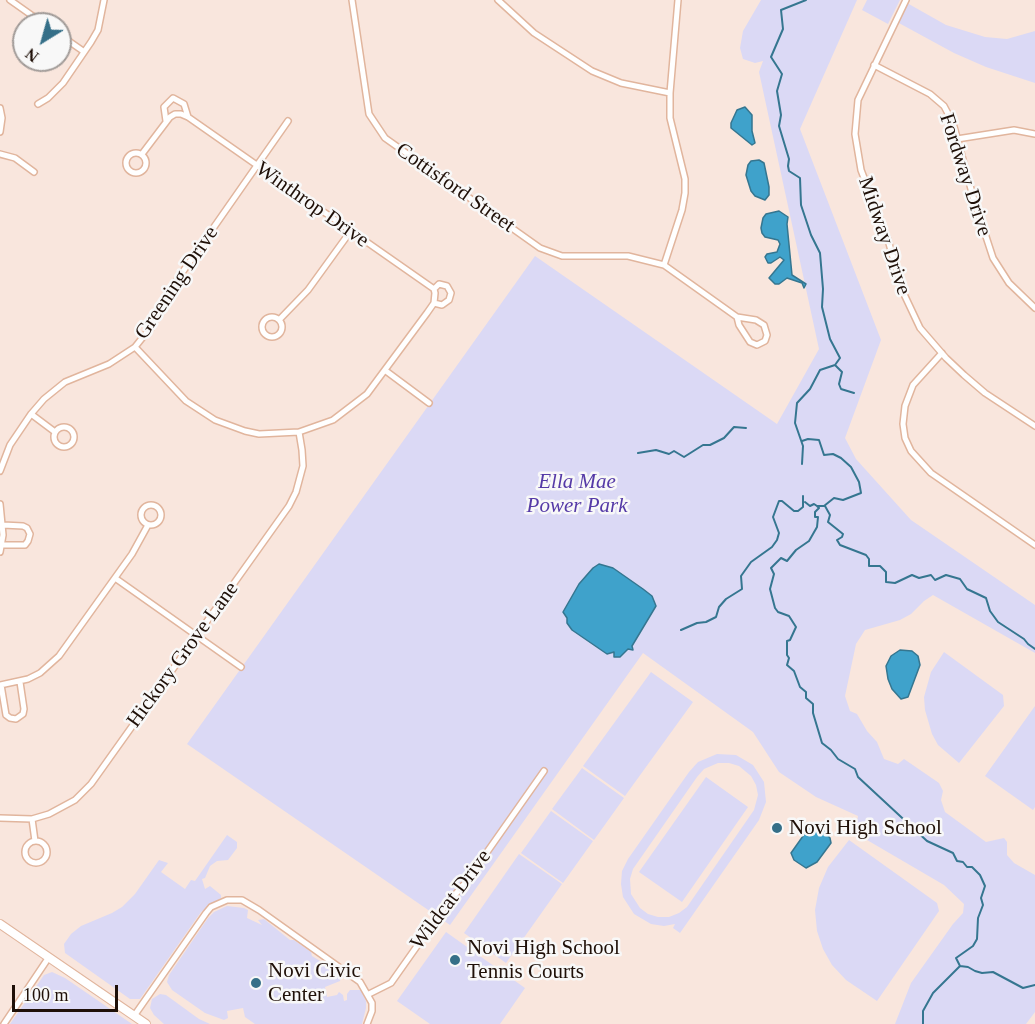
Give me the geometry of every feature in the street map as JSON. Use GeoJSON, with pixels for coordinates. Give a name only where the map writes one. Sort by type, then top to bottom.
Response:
{"type":"FeatureCollection","features":[{"type":"Feature","properties":{"kind":"main road"},"geometry":{"type":"LineString","coordinates":[[0,924],[146,1024]]}},
{"type":"Feature","properties":{"kind":"street"},"geometry":{"type":"LineString","coordinates":[[10,0],[27,12]]}},
{"type":"Feature","properties":{"kind":"street"},"geometry":{"type":"LineString","coordinates":[[38,104],[48,98],[63,83],[98,30],[104,0]]}},
{"type":"Feature","properties":{"kind":"street","name":"Cottisford Street"},"geometry":{"type":"LineString","coordinates":[[352,0],[369,114],[385,138],[535,245],[550,253],[570,256],[635,256],[664,264]]}},
{"type":"Feature","properties":{"kind":"street"},"geometry":{"type":"LineString","coordinates":[[498,0],[534,33],[592,71],[621,83],[670,93]]}},
{"type":"Feature","properties":{"kind":"street"},"geometry":{"type":"LineString","coordinates":[[678,0],[670,118],[685,179],[685,193],[682,210],[664,264],[737,317],[756,320],[764,325],[767,335],[765,341],[757,345],[750,342],[739,325],[737,317]]}},
{"type":"Feature","properties":{"kind":"street","name":"Midway Drive"},"geometry":{"type":"LineString","coordinates":[[906,0],[858,100],[855,134],[861,170],[888,240],[903,292],[920,328],[942,353],[985,393],[1035,426]]}},
{"type":"Feature","properties":{"kind":"street"},"geometry":{"type":"LineString","coordinates":[[72,43],[83,51]]}},
{"type":"Feature","properties":{"kind":"street","name":"Fordway Drive"},"geometry":{"type":"LineString","coordinates":[[874,65],[930,93],[943,105],[953,123],[993,258],[1009,283],[1035,308]]}},
{"type":"Feature","properties":{"kind":"street","name":"Winthrop Drive"},"geometry":{"type":"LineString","coordinates":[[188,117],[184,104],[173,98],[164,107],[166,121],[175,114],[188,117],[435,291]]}},
{"type":"Feature","properties":{"kind":"street"},"geometry":{"type":"LineString","coordinates":[[0,108],[2,118],[0,132]]}},
{"type":"Feature","properties":{"kind":"street"},"geometry":{"type":"LineString","coordinates":[[142,154],[166,121]]}},
{"type":"Feature","properties":{"kind":"street","name":"Greening Drive"},"geometry":{"type":"LineString","coordinates":[[0,471],[10,445],[31,414],[48,395],[65,382],[108,364],[135,346],[151,328],[170,290],[288,122]]}},
{"type":"Feature","properties":{"kind":"street"},"geometry":{"type":"LineString","coordinates":[[957,139],[1014,130],[1035,134]]}},
{"type":"Feature","properties":{"kind":"street"},"geometry":{"type":"LineString","coordinates":[[135,153],[142,154],[146,160],[145,169],[136,174],[130,172],[126,166],[129,156],[135,153]]}},
{"type":"Feature","properties":{"kind":"street"},"geometry":{"type":"LineString","coordinates":[[0,154],[15,158],[34,172]]}},
{"type":"Feature","properties":{"kind":"street"},"geometry":{"type":"LineString","coordinates":[[279,320],[308,290],[350,232]]}},
{"type":"Feature","properties":{"kind":"street"},"geometry":{"type":"LineString","coordinates":[[135,346],[186,401],[215,420],[260,434],[299,432],[333,420],[358,403],[386,371],[434,303],[435,291],[439,284],[447,286],[451,293],[449,300],[442,305],[434,303]]}},
{"type":"Feature","properties":{"kind":"street"},"geometry":{"type":"LineString","coordinates":[[273,317],[279,320],[282,326],[279,336],[269,338],[263,333],[262,323],[266,318],[273,317]]}},
{"type":"Feature","properties":{"kind":"street"},"geometry":{"type":"LineString","coordinates":[[942,353],[913,385],[905,406],[903,424],[905,438],[911,451],[931,473],[1035,544]]}},
{"type":"Feature","properties":{"kind":"street"},"geometry":{"type":"LineString","coordinates":[[386,371],[429,403]]}},
{"type":"Feature","properties":{"kind":"street"},"geometry":{"type":"LineString","coordinates":[[31,414],[55,432]]}},
{"type":"Feature","properties":{"kind":"street","name":"Hickory Grove Lane"},"geometry":{"type":"LineString","coordinates":[[0,818],[32,819],[57,811],[84,792],[292,501],[303,466],[299,432]]}},
{"type":"Feature","properties":{"kind":"street"},"geometry":{"type":"LineString","coordinates":[[0,504],[3,525],[0,552]]}},
{"type":"Feature","properties":{"kind":"street"},"geometry":{"type":"LineString","coordinates":[[2,545],[25,544],[30,534],[23,526],[3,525]]}},
{"type":"Feature","properties":{"kind":"street"},"geometry":{"type":"LineString","coordinates":[[20,682],[24,709],[21,717],[10,718],[6,715],[0,685],[20,682],[40,673],[59,656],[115,578],[148,525]]}},
{"type":"Feature","properties":{"kind":"street"},"geometry":{"type":"LineString","coordinates":[[115,578],[241,667]]}},
{"type":"Feature","properties":{"kind":"street","name":"Wildcat Drive"},"geometry":{"type":"LineString","coordinates":[[369,994],[391,983],[544,771]]}},
{"type":"Feature","properties":{"kind":"street"},"geometry":{"type":"LineString","coordinates":[[32,819],[35,841]]}},
{"type":"Feature","properties":{"kind":"street"},"geometry":{"type":"LineString","coordinates":[[35,841],[42,843],[47,849],[45,859],[38,862],[29,860],[26,853],[29,844],[35,841]]}},
{"type":"Feature","properties":{"kind":"street"},"geometry":{"type":"LineString","coordinates":[[134,1016],[211,907],[227,900],[242,900],[360,982],[369,994],[372,1003],[372,1011],[367,1024]]}},
{"type":"Feature","properties":{"kind":"street"},"geometry":{"type":"LineString","coordinates":[[4,1024],[49,957]]}},
{"type":"Feature","properties":{"kind":"green space","name":"Ella Mae Power Park"},"geometry":{"type":"Polygon","coordinates":[[[761,0],[857,0],[800,129],[881,340],[845,438],[856,459],[911,520],[1035,605],[1035,653],[933,595],[911,614],[900,620],[865,630],[856,644],[845,696],[850,711],[857,714],[877,742],[884,759],[898,764],[904,759],[939,783],[943,791],[941,800],[945,812],[986,842],[1004,838],[1007,842],[1007,855],[1014,863],[1035,875],[1035,1012],[1026,1024],[895,1024],[911,983],[963,913],[964,904],[944,885],[855,833],[858,816],[816,797],[779,772],[753,732],[643,653],[450,925],[187,744],[535,256],[777,424],[819,349],[759,72],[763,61],[755,63],[743,59],[740,48],[743,31],[761,0]]]}},
{"type":"Feature","properties":{"kind":"green space"},"geometry":{"type":"Polygon","coordinates":[[[867,0],[900,0],[888,24],[862,10],[867,0]]]}},
{"type":"Feature","properties":{"kind":"green space"},"geometry":{"type":"Polygon","coordinates":[[[907,3],[946,25],[985,37],[1007,39],[1035,31],[1035,83],[986,67],[954,53],[897,22],[907,3]]]}},
{"type":"Feature","properties":{"kind":"green space"},"geometry":{"type":"Polygon","coordinates":[[[944,652],[1003,695],[1004,706],[959,763],[938,745],[925,710],[924,697],[931,672],[944,652]]]}},
{"type":"Feature","properties":{"kind":"green space"},"geometry":{"type":"Polygon","coordinates":[[[651,672],[693,702],[625,796],[583,766],[651,672]]]}},
{"type":"Feature","properties":{"kind":"green space"},"geometry":{"type":"Polygon","coordinates":[[[1035,706],[1035,807],[1033,810],[985,776],[1035,706]]]}},
{"type":"Feature","properties":{"kind":"green space"},"geometry":{"type":"Polygon","coordinates":[[[717,754],[736,755],[753,765],[764,782],[766,802],[759,820],[680,933],[673,928],[675,924],[664,926],[651,924],[634,914],[623,897],[622,871],[628,859],[698,762],[717,754]],[[718,763],[704,769],[633,869],[630,879],[631,894],[640,908],[648,914],[669,917],[687,907],[754,810],[758,795],[756,785],[751,776],[739,766],[718,763]]]}},
{"type":"Feature","properties":{"kind":"green space"},"geometry":{"type":"Polygon","coordinates":[[[582,768],[624,798],[594,840],[552,809],[582,768]]]}},
{"type":"Feature","properties":{"kind":"green space"},"geometry":{"type":"Polygon","coordinates":[[[706,777],[748,807],[682,902],[639,872],[706,777]]]}},
{"type":"Feature","properties":{"kind":"green space"},"geometry":{"type":"Polygon","coordinates":[[[551,811],[593,841],[563,883],[521,853],[551,811]]]}},
{"type":"Feature","properties":{"kind":"green space"},"geometry":{"type":"Polygon","coordinates":[[[227,835],[237,842],[237,848],[228,860],[217,861],[210,866],[205,878],[202,879],[205,889],[210,886],[221,895],[221,898],[201,912],[140,999],[130,999],[65,953],[64,944],[71,934],[81,926],[122,907],[135,894],[159,860],[168,863],[161,872],[185,889],[191,880],[195,881],[227,835]]]}},
{"type":"Feature","properties":{"kind":"green space"},"geometry":{"type":"Polygon","coordinates":[[[849,840],[937,903],[939,911],[877,1001],[846,980],[832,965],[817,931],[815,910],[819,888],[828,867],[849,840]]]}},
{"type":"Feature","properties":{"kind":"green space"},"geometry":{"type":"Polygon","coordinates":[[[519,854],[562,884],[506,963],[464,933],[519,854]]]}},
{"type":"Feature","properties":{"kind":"green space"},"geometry":{"type":"Polygon","coordinates":[[[227,906],[248,910],[247,918],[262,925],[258,920],[264,919],[290,940],[294,940],[311,952],[312,956],[339,971],[340,981],[325,987],[327,997],[337,995],[339,992],[343,995],[344,1001],[347,1000],[350,990],[361,990],[366,1001],[362,1024],[255,1024],[245,1017],[243,1008],[227,1011],[228,1018],[224,1020],[205,1013],[172,990],[167,982],[169,975],[208,918],[214,912],[227,906]]]}},
{"type":"Feature","properties":{"kind":"green space","name":"Novi High School Tennis Courts"},"geometry":{"type":"Polygon","coordinates":[[[446,932],[525,988],[500,1024],[430,1024],[397,1001],[446,932]]]}},
{"type":"Feature","properties":{"kind":"green space"},"geometry":{"type":"Polygon","coordinates":[[[52,972],[65,978],[132,1024],[10,1024],[44,975],[52,972]]]}},
{"type":"Feature","properties":{"kind":"green space"},"geometry":{"type":"Polygon","coordinates":[[[160,994],[166,995],[199,1019],[210,1024],[164,1024],[150,1008],[152,999],[160,994]]]}},
{"type":"Feature","properties":{"kind":"water"},"geometry":{"type":"Polygon","coordinates":[[[745,107],[752,115],[755,143],[752,145],[731,128],[737,110],[745,107]]]}},
{"type":"Feature","properties":{"kind":"water"},"geometry":{"type":"Polygon","coordinates":[[[759,160],[764,163],[769,187],[769,195],[765,200],[755,196],[751,191],[746,175],[751,161],[759,160]]]}},
{"type":"Feature","properties":{"kind":"water"},"geometry":{"type":"Polygon","coordinates":[[[779,211],[788,217],[792,275],[806,284],[804,288],[802,283],[787,278],[775,284],[769,278],[784,260],[780,257],[768,263],[765,257],[767,254],[777,252],[780,244],[778,240],[765,237],[761,228],[766,214],[779,211]]]}},
{"type":"Feature","properties":{"kind":"water"},"geometry":{"type":"Polygon","coordinates":[[[599,564],[613,568],[643,589],[652,596],[656,606],[632,646],[633,650],[628,649],[620,657],[614,657],[614,652],[607,654],[572,630],[563,612],[579,584],[599,564]]]}},
{"type":"Feature","properties":{"kind":"water"},"geometry":{"type":"Polygon","coordinates":[[[900,650],[912,651],[918,656],[920,665],[908,697],[901,699],[892,689],[886,666],[891,656],[900,650]]]}},
{"type":"Feature","properties":{"kind":"water"},"geometry":{"type":"Polygon","coordinates":[[[818,828],[824,831],[831,843],[817,862],[806,868],[794,860],[791,853],[808,829],[818,828]]]}},
{"type":"Feature","properties":{"kind":"waterway"},"geometry":{"type":"LineString","coordinates":[[802,464],[803,446],[795,423],[797,403],[810,389],[820,370],[835,365],[840,358],[830,339],[822,307],[820,253],[801,205],[800,178],[789,171],[789,159],[779,126],[781,115],[777,91],[782,74],[771,57],[783,29],[781,10],[806,0]]}},
{"type":"Feature","properties":{"kind":"waterway"},"geometry":{"type":"LineString","coordinates":[[835,365],[842,372],[839,384],[841,389],[854,393]]}},
{"type":"Feature","properties":{"kind":"waterway"},"geometry":{"type":"LineString","coordinates":[[638,453],[656,450],[669,454],[674,451],[684,457],[703,445],[710,445],[724,438],[734,427],[746,428]]}},
{"type":"Feature","properties":{"kind":"waterway"},"geometry":{"type":"LineString","coordinates":[[802,441],[819,440],[824,455],[833,454],[841,458],[851,467],[859,482],[861,493],[843,500],[834,498],[824,506],[817,506],[819,508],[815,512],[815,517],[818,517],[817,527],[809,541],[796,550],[787,561],[781,558],[771,568],[774,574],[770,589],[775,608],[778,612],[789,616],[796,627],[790,640],[787,641],[789,658],[787,665],[794,671],[800,687],[806,692],[806,698],[813,704],[813,713],[822,743],[838,759],[855,769],[858,777],[927,841],[953,853],[957,861],[963,862],[967,867],[972,867],[980,875],[985,886],[981,898],[983,905],[978,918],[977,939],[973,946],[956,958],[960,966]]}},
{"type":"Feature","properties":{"kind":"waterway"},"geometry":{"type":"LineString","coordinates":[[681,630],[716,617],[719,607],[726,599],[742,589],[741,576],[751,562],[772,547],[777,540],[779,533],[773,517],[779,501],[794,511],[798,511],[803,507],[803,496]]}},
{"type":"Feature","properties":{"kind":"waterway"},"geometry":{"type":"LineString","coordinates":[[805,502],[810,506],[814,504],[817,506]]}},
{"type":"Feature","properties":{"kind":"waterway"},"geometry":{"type":"LineString","coordinates":[[825,506],[830,515],[828,522],[843,534],[837,540],[840,545],[866,555],[869,559],[869,566],[880,566],[886,572],[886,582],[895,583],[912,575],[919,578],[931,575],[935,580],[946,575],[960,579],[967,589],[986,598],[990,611],[998,622],[1035,649]]}},
{"type":"Feature","properties":{"kind":"waterway"},"geometry":{"type":"LineString","coordinates":[[923,1024],[923,1011],[933,993],[960,966],[982,973],[993,972],[1023,988],[1035,985]]}},
{"type":"Feature","properties":{"kind":"place","name":"Novi High School"},"geometry":{"type":"Point","coordinates":[777,828]}},
{"type":"Feature","properties":{"kind":"place","name":"Novi High School Tennis Courts"},"geometry":{"type":"Point","coordinates":[455,960]}},
{"type":"Feature","properties":{"kind":"place","name":"Novi Civic Center"},"geometry":{"type":"Point","coordinates":[256,983]}}]}
